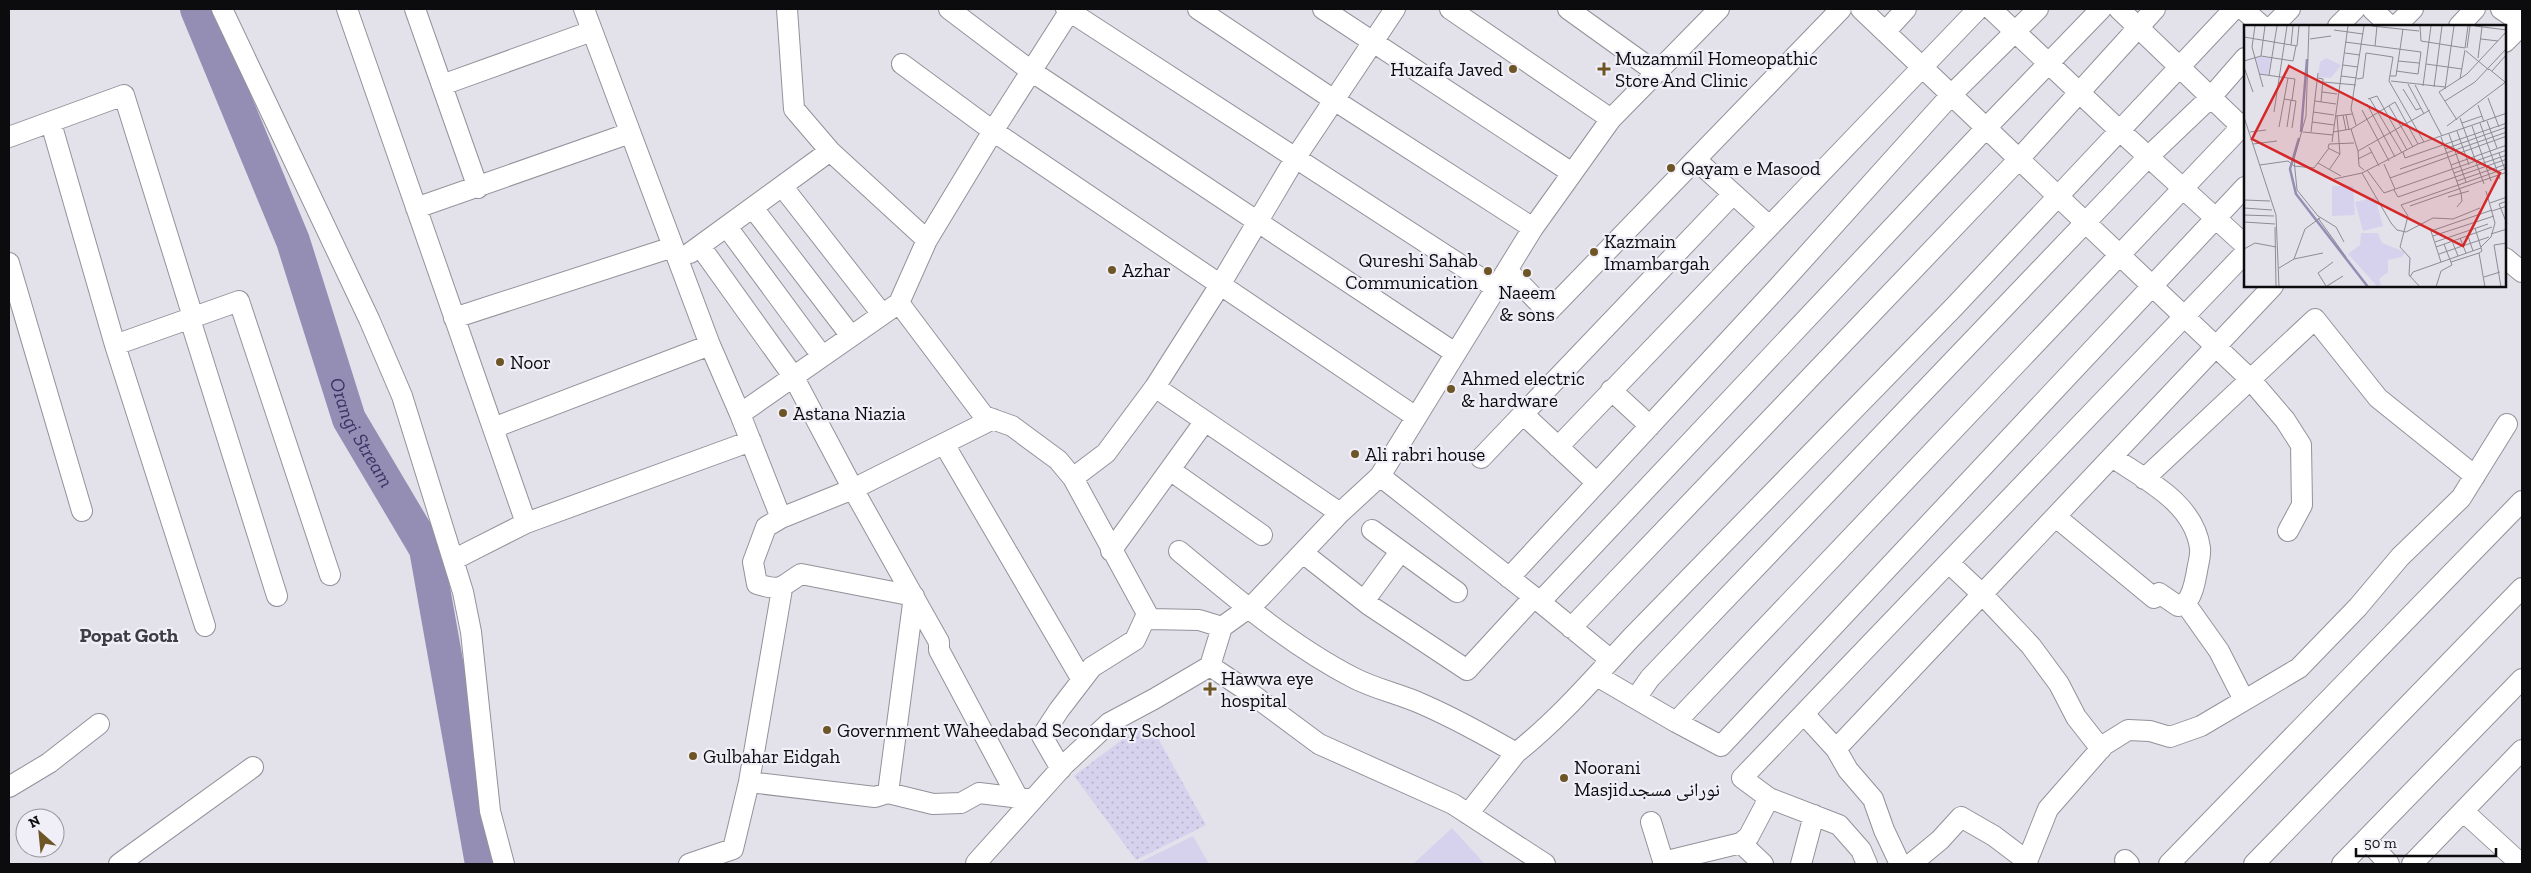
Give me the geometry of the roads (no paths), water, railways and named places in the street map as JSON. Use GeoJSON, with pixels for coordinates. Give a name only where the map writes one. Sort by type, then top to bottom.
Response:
{"type":"FeatureCollection","features":[{"type":"Feature","properties":{"kind":"street"},"geometry":{"type":"LineString","coordinates":[[222,9],[365,310],[398,388],[463,592],[471,632],[490,811],[504,864]]}},
{"type":"Feature","properties":{"kind":"street"},"geometry":{"type":"LineString","coordinates":[[347,9],[526,523]]}},
{"type":"Feature","properties":{"kind":"street"},"geometry":{"type":"LineString","coordinates":[[415,9],[478,188]]}},
{"type":"Feature","properties":{"kind":"street"},"geometry":{"type":"LineString","coordinates":[[584,9],[710,345],[740,414],[781,518]]}},
{"type":"Feature","properties":{"kind":"street"},"geometry":{"type":"LineString","coordinates":[[787,9],[794,110],[830,151],[928,240]]}},
{"type":"Feature","properties":{"kind":"street"},"geometry":{"type":"LineString","coordinates":[[948,9],[1031,71],[1455,353]]}},
{"type":"Feature","properties":{"kind":"street"},"geometry":{"type":"LineString","coordinates":[[740,414],[899,303],[928,240],[1069,9],[1496,288]]}},
{"type":"Feature","properties":{"kind":"street"},"geometry":{"type":"LineString","coordinates":[[1198,9],[1334,100],[1533,228]]}},
{"type":"Feature","properties":{"kind":"street"},"geometry":{"type":"LineString","coordinates":[[1323,9],[1572,173]]}},
{"type":"Feature","properties":{"kind":"street"},"geometry":{"type":"LineString","coordinates":[[1073,478],[1106,453],[1155,387],[1220,285],[1296,157],[1395,9]]}},
{"type":"Feature","properties":{"kind":"street"},"geometry":{"type":"LineString","coordinates":[[1450,9],[1611,120]]}},
{"type":"Feature","properties":{"kind":"street"},"geometry":{"type":"LineString","coordinates":[[1568,9],[1657,72]]}},
{"type":"Feature","properties":{"kind":"street"},"geometry":{"type":"LineString","coordinates":[[976,863],[1026,798],[1061,769],[1109,723],[1210,666],[1222,627],[1248,608],[1340,513],[1380,476],[1533,228],[1572,173],[1611,120],[1719,9]]}},
{"type":"Feature","properties":{"kind":"street"},"geometry":{"type":"LineString","coordinates":[[1507,270],[1548,312],[1841,9]]}},
{"type":"Feature","properties":{"kind":"street"},"geometry":{"type":"LineString","coordinates":[[1861,9],[2250,379],[2285,420],[2301,445],[2302,506],[2288,531]]}},
{"type":"Feature","properties":{"kind":"street"},"geometry":{"type":"LineString","coordinates":[[1885,32],[1906,9]]}},
{"type":"Feature","properties":{"kind":"street"},"geometry":{"type":"LineString","coordinates":[[1558,447],[1978,9]]}},
{"type":"Feature","properties":{"kind":"street"},"geometry":{"type":"LineString","coordinates":[[1991,9],[2148,157],[2244,244]]}},
{"type":"Feature","properties":{"kind":"street"},"geometry":{"type":"LineString","coordinates":[[1509,578],[1951,95],[2038,9]]}},
{"type":"Feature","properties":{"kind":"street"},"geometry":{"type":"LineString","coordinates":[[1303,553],[1364,601],[1467,670],[2101,9]]}},
{"type":"Feature","properties":{"kind":"street"},"geometry":{"type":"LineString","coordinates":[[1676,722],[2182,188],[2244,127],[2119,9]]}},
{"type":"Feature","properties":{"kind":"street"},"geometry":{"type":"LineString","coordinates":[[1571,628],[2019,159],[2155,9]]}},
{"type":"Feature","properties":{"kind":"street"},"geometry":{"type":"LineString","coordinates":[[1468,814],[1516,753],[1542,732],[1933,329],[2234,9]]}},
{"type":"Feature","properties":{"kind":"street"},"geometry":{"type":"LineString","coordinates":[[2243,9],[2261,25]]}},
{"type":"Feature","properties":{"kind":"street"},"geometry":{"type":"LineString","coordinates":[[2274,25],[2290,9]]}},
{"type":"Feature","properties":{"kind":"street"},"geometry":{"type":"LineString","coordinates":[[2339,25],[2355,9]]}},
{"type":"Feature","properties":{"kind":"street"},"geometry":{"type":"LineString","coordinates":[[2372,9],[2389,25]]}},
{"type":"Feature","properties":{"kind":"street"},"geometry":{"type":"LineString","coordinates":[[2397,25],[2413,9]]}},
{"type":"Feature","properties":{"kind":"street"},"geometry":{"type":"LineString","coordinates":[[2460,25],[2475,9]]}},
{"type":"Feature","properties":{"kind":"street"},"geometry":{"type":"LineString","coordinates":[[2501,9],[2522,24],[2506,41]]}},
{"type":"Feature","properties":{"kind":"street"},"geometry":{"type":"LineString","coordinates":[[442,85],[592,31]]}},
{"type":"Feature","properties":{"kind":"street"},"geometry":{"type":"LineString","coordinates":[[1636,698],[1650,678],[2148,157],[2211,97],[2244,59]]}},
{"type":"Feature","properties":{"kind":"street"},"geometry":{"type":"LineString","coordinates":[[902,64],[993,131],[1416,417]]}},
{"type":"Feature","properties":{"kind":"street"},"geometry":{"type":"LineString","coordinates":[[9,137],[124,95],[277,596]]}},
{"type":"Feature","properties":{"kind":"street"},"geometry":{"type":"LineString","coordinates":[[51,123],[115,344],[206,626]]}},
{"type":"Feature","properties":{"kind":"street"},"geometry":{"type":"LineString","coordinates":[[416,208],[478,188],[630,133]]}},
{"type":"Feature","properties":{"kind":"street"},"geometry":{"type":"LineString","coordinates":[[454,318],[700,246],[830,151]]}},
{"type":"Feature","properties":{"kind":"street"},"geometry":{"type":"LineString","coordinates":[[1696,160],[1769,226]]}},
{"type":"Feature","properties":{"kind":"street"},"geometry":{"type":"LineString","coordinates":[[782,186],[882,314]]}},
{"type":"Feature","properties":{"kind":"street"},"geometry":{"type":"LineString","coordinates":[[1597,676],[1721,746],[2244,188]]}},
{"type":"Feature","properties":{"kind":"street"},"geometry":{"type":"LineString","coordinates":[[1481,458],[1733,194]]}},
{"type":"Feature","properties":{"kind":"street"},"geometry":{"type":"LineString","coordinates":[[753,208],[852,336]]}},
{"type":"Feature","properties":{"kind":"street"},"geometry":{"type":"LineString","coordinates":[[727,227],[822,356]]}},
{"type":"Feature","properties":{"kind":"street"},"geometry":{"type":"LineString","coordinates":[[700,246],[793,376],[853,489],[939,642],[940,650],[1026,798]]}},
{"type":"Feature","properties":{"kind":"street"},"geometry":{"type":"LineString","coordinates":[[1868,864],[1862,850],[1839,825],[1769,798],[1742,778],[2244,254]]}},
{"type":"Feature","properties":{"kind":"street"},"geometry":{"type":"LineString","coordinates":[[2506,259],[2522,272]]}},
{"type":"Feature","properties":{"kind":"street"},"geometry":{"type":"LineString","coordinates":[[9,263],[82,511]]}},
{"type":"Feature","properties":{"kind":"street"},"geometry":{"type":"LineString","coordinates":[[1836,749],[2271,288]]}},
{"type":"Feature","properties":{"kind":"street"},"geometry":{"type":"LineString","coordinates":[[115,344],[239,302],[330,575]]}},
{"type":"Feature","properties":{"kind":"street"},"geometry":{"type":"LineString","coordinates":[[899,303],[984,416],[1012,426],[1058,460],[1073,478],[1111,551],[1150,619],[1199,620],[1222,627]]}},
{"type":"Feature","properties":{"kind":"street"},"geometry":{"type":"LineString","coordinates":[[2144,479],[2315,319],[2378,398],[2475,476]]}},
{"type":"Feature","properties":{"kind":"street"},"geometry":{"type":"LineString","coordinates":[[493,428],[710,345]]}},
{"type":"Feature","properties":{"kind":"street"},"geometry":{"type":"LineString","coordinates":[[1155,387],[1340,513]]}},
{"type":"Feature","properties":{"kind":"street"},"geometry":{"type":"LineString","coordinates":[[1611,390],[1650,426]]}},
{"type":"Feature","properties":{"kind":"street"},"geometry":{"type":"LineString","coordinates":[[1523,414],[1597,483]]}},
{"type":"Feature","properties":{"kind":"street"},"geometry":{"type":"LineString","coordinates":[[782,589],[757,584],[753,562],[766,527],[781,518],[853,489],[993,419]]}},
{"type":"Feature","properties":{"kind":"street"},"geometry":{"type":"LineString","coordinates":[[1111,551],[1205,422]]}},
{"type":"Feature","properties":{"kind":"street"},"geometry":{"type":"LineString","coordinates":[[1911,864],[1940,840],[1961,817],[1994,836],[2026,863],[2048,809],[2101,749],[2128,730],[2150,731],[2170,737],[2201,726],[2299,668],[2358,607],[2400,557],[2461,498],[2507,424]]}},
{"type":"Feature","properties":{"kind":"street"},"geometry":{"type":"LineString","coordinates":[[453,560],[526,523],[751,441]]}},
{"type":"Feature","properties":{"kind":"street"},"geometry":{"type":"LineString","coordinates":[[944,444],[1082,680]]}},
{"type":"Feature","properties":{"kind":"street"},"geometry":{"type":"LineString","coordinates":[[2056,517],[2154,598],[2158,593],[2178,606],[2189,600],[2196,578],[2201,550],[2198,537],[2187,514],[2181,507],[2112,457]]}},
{"type":"Feature","properties":{"kind":"street"},"geometry":{"type":"LineString","coordinates":[[1170,470],[1262,535]]}},
{"type":"Feature","properties":{"kind":"street"},"geometry":{"type":"LineString","coordinates":[[1380,476],[1537,599],[1611,660]]}},
{"type":"Feature","properties":{"kind":"street"},"geometry":{"type":"LineString","coordinates":[[2169,864],[2522,502]]}},
{"type":"Feature","properties":{"kind":"street"},"geometry":{"type":"LineString","coordinates":[[1372,530],[1457,592]]}},
{"type":"Feature","properties":{"kind":"street"},"geometry":{"type":"LineString","coordinates":[[1178,551],[1248,608],[1302,647],[1355,678],[1421,704],[1478,730],[1516,753]]}},
{"type":"Feature","properties":{"kind":"street"},"geometry":{"type":"LineString","coordinates":[[1364,601],[1400,552]]}},
{"type":"Feature","properties":{"kind":"street"},"geometry":{"type":"LineString","coordinates":[[1949,563],[1983,594],[2031,646],[2059,684],[2076,717],[2101,749]]}},
{"type":"Feature","properties":{"kind":"street"},"geometry":{"type":"LineString","coordinates":[[689,864],[733,849],[749,782],[782,589],[801,574],[914,596]]}},
{"type":"Feature","properties":{"kind":"street"},"geometry":{"type":"LineString","coordinates":[[2254,864],[2522,588]]}},
{"type":"Feature","properties":{"kind":"street"},"geometry":{"type":"LineString","coordinates":[[888,793],[914,596]]}},
{"type":"Feature","properties":{"kind":"street"},"geometry":{"type":"LineString","coordinates":[[2185,603],[2219,651],[2244,700]]}},
{"type":"Feature","properties":{"kind":"street"},"geometry":{"type":"LineString","coordinates":[[1061,769],[1042,736],[1092,667],[1135,640],[1147,614]]}},
{"type":"Feature","properties":{"kind":"street"},"geometry":{"type":"LineString","coordinates":[[1210,666],[1249,692],[1319,744],[1453,804],[1545,864]]}},
{"type":"Feature","properties":{"kind":"street"},"geometry":{"type":"LineString","coordinates":[[2342,864],[2522,679]]}},
{"type":"Feature","properties":{"kind":"street"},"geometry":{"type":"LineString","coordinates":[[1804,714],[1836,749],[1848,770],[1873,799],[1884,830],[1900,864]]}},
{"type":"Feature","properties":{"kind":"street"},"geometry":{"type":"LineString","coordinates":[[9,787],[49,763],[99,724]]}},
{"type":"Feature","properties":{"kind":"street"},"geometry":{"type":"LineString","coordinates":[[2412,864],[2522,750]]}},
{"type":"Feature","properties":{"kind":"street"},"geometry":{"type":"LineString","coordinates":[[119,864],[252,767]]}},
{"type":"Feature","properties":{"kind":"street"},"geometry":{"type":"LineString","coordinates":[[749,782],[875,797],[888,793],[933,804],[961,803],[978,793],[1026,798]]}},
{"type":"Feature","properties":{"kind":"street"},"geometry":{"type":"LineString","coordinates":[[1651,822],[1663,863],[1740,843],[1749,836],[1769,798]]}},
{"type":"Feature","properties":{"kind":"street"},"geometry":{"type":"LineString","coordinates":[[2463,811],[2521,864]]}},
{"type":"Feature","properties":{"kind":"street"},"geometry":{"type":"LineString","coordinates":[[1802,864],[1814,815]]}},
{"type":"Feature","properties":{"kind":"street"},"geometry":{"type":"LineString","coordinates":[[2366,839],[2389,864]]}},
{"type":"Feature","properties":{"kind":"street"},"geometry":{"type":"LineString","coordinates":[[1740,843],[1763,864]]}},
{"type":"Feature","properties":{"kind":"waterway","name":"Orangi Stream"},"geometry":{"type":"LineString","coordinates":[[197,9],[293,241],[349,419],[426,549],[482,864]]}},
{"type":"Feature","properties":{"kind":"place","name":"Huzaifa Javed"},"geometry":{"type":"Point","coordinates":[1513,69]}},
{"type":"Feature","properties":{"kind":"place","name":"Muzammil Homeopathic Store And Clinic"},"geometry":{"type":"Point","coordinates":[1604,69]}},
{"type":"Feature","properties":{"kind":"place","name":"Qayam e Masood"},"geometry":{"type":"Point","coordinates":[1671,168]}},
{"type":"Feature","properties":{"kind":"place","name":"Kazmain Imambargah"},"geometry":{"type":"Point","coordinates":[1594,252]}},
{"type":"Feature","properties":{"kind":"place","name":"Azhar"},"geometry":{"type":"Point","coordinates":[1112,270]}},
{"type":"Feature","properties":{"kind":"place","name":"Qureshi Sahab Communication"},"geometry":{"type":"Point","coordinates":[1488,271]}},
{"type":"Feature","properties":{"kind":"place","name":"Naeem & sons"},"geometry":{"type":"Point","coordinates":[1527,273]}},
{"type":"Feature","properties":{"kind":"place","name":"Noor"},"geometry":{"type":"Point","coordinates":[500,362]}},
{"type":"Feature","properties":{"kind":"place","name":"Ahmed electric & hardware"},"geometry":{"type":"Point","coordinates":[1451,389]}},
{"type":"Feature","properties":{"kind":"place","name":"Astana Niazia"},"geometry":{"type":"Point","coordinates":[783,413]}},
{"type":"Feature","properties":{"kind":"place","name":"Ali rabri house"},"geometry":{"type":"Point","coordinates":[1355,454]}},
{"type":"Feature","properties":{"kind":"place","name":"Hawwa eye hospital"},"geometry":{"type":"Point","coordinates":[1210,689]}},
{"type":"Feature","properties":{"kind":"place","name":"Government Waheedabad Secondary School"},"geometry":{"type":"Point","coordinates":[827,730]}},
{"type":"Feature","properties":{"kind":"place","name":"Gulbahar Eidgah"},"geometry":{"type":"Point","coordinates":[693,756]}},
{"type":"Feature","properties":{"kind":"place","name":"Noorani Masjidنورانی مسجد"},"geometry":{"type":"Point","coordinates":[1564,778]}},
{"type":"Feature","properties":{"kind":"district","name":"Popat Goth"},"geometry":{"type":"Point","coordinates":[129,635]}}]}
